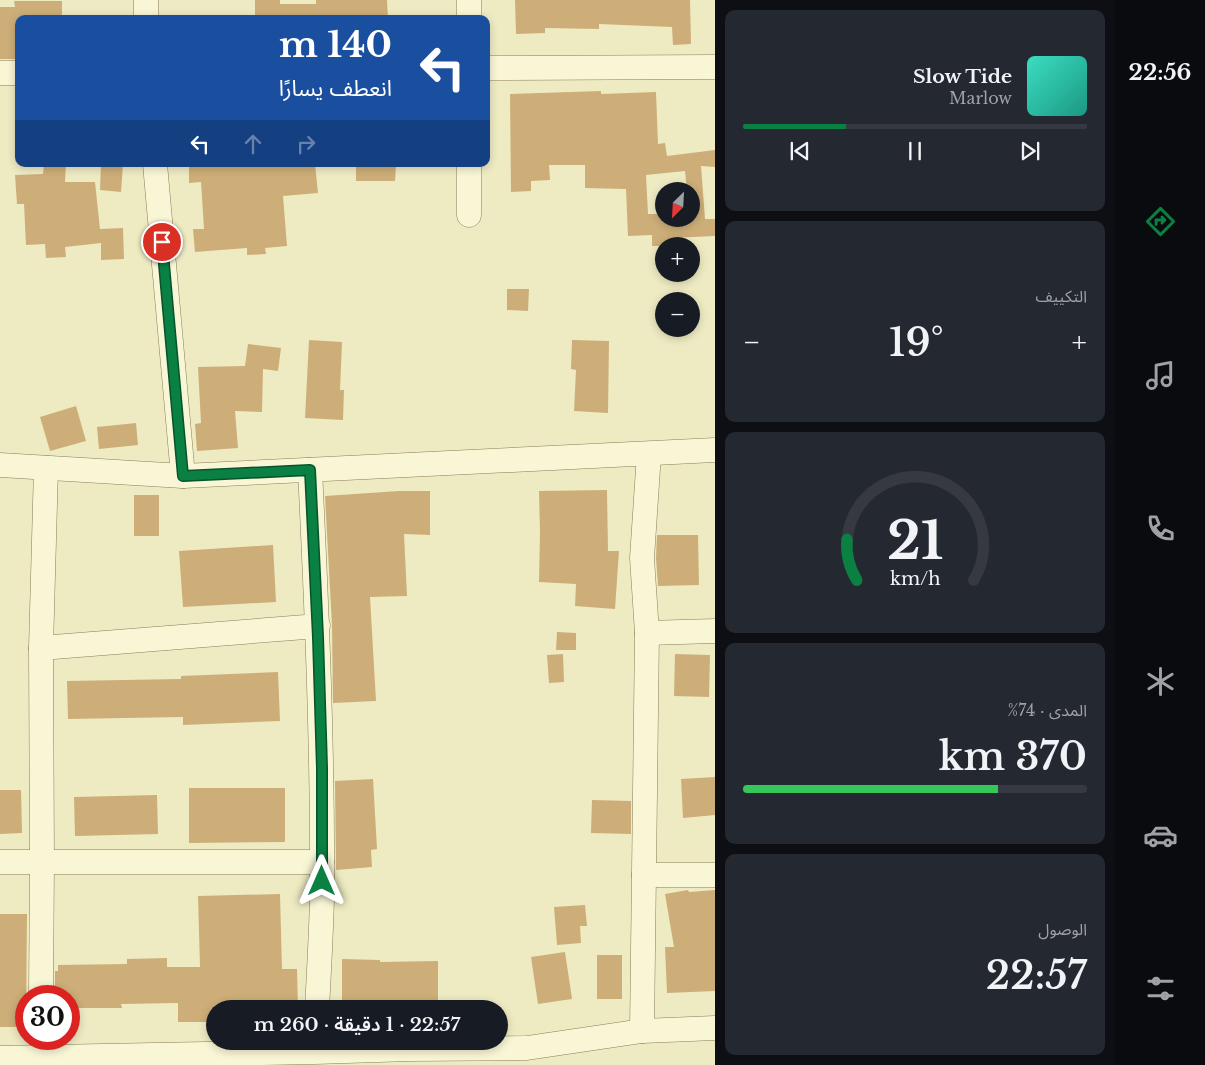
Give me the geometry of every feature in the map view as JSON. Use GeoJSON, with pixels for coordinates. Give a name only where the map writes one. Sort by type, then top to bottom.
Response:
{"type":"FeatureCollection","features":[{"type":"Feature","properties":{"kind":"street"},"geometry":{"type":"LineString","coordinates":[[146,0],[146,15]]}},
{"type":"Feature","properties":{"kind":"street"},"geometry":{"type":"LineString","coordinates":[[469,0],[469,15]]}},
{"type":"Feature","properties":{"kind":"street"},"geometry":{"type":"LineString","coordinates":[[490,68],[715,67]]}},
{"type":"Feature","properties":{"kind":"street"},"geometry":{"type":"LineString","coordinates":[[0,73],[15,72]]}},
{"type":"Feature","properties":{"kind":"street"},"geometry":{"type":"LineString","coordinates":[[154,167],[183,476]]}},
{"type":"Feature","properties":{"kind":"street"},"geometry":{"type":"LineString","coordinates":[[469,167],[469,215]]}},
{"type":"Feature","properties":{"kind":"street"},"geometry":{"type":"LineString","coordinates":[[0,465],[183,476],[715,450]]}},
{"type":"Feature","properties":{"kind":"street"},"geometry":{"type":"LineString","coordinates":[[642,1031],[647,633],[642,558],[650,454]]}},
{"type":"Feature","properties":{"kind":"street"},"geometry":{"type":"LineString","coordinates":[[41,985],[41,648],[46,468]]}},
{"type":"Feature","properties":{"kind":"street"},"geometry":{"type":"LineString","coordinates":[[310,470],[318,626],[322,768],[322,901],[317,1000]]}},
{"type":"Feature","properties":{"kind":"street"},"geometry":{"type":"LineString","coordinates":[[41,648],[318,626]]}},
{"type":"Feature","properties":{"kind":"street"},"geometry":{"type":"LineString","coordinates":[[647,633],[715,631]]}},
{"type":"Feature","properties":{"kind":"street"},"geometry":{"type":"LineString","coordinates":[[0,862],[322,862]]}},
{"type":"Feature","properties":{"kind":"street"},"geometry":{"type":"LineString","coordinates":[[644,876],[715,875]]}},
{"type":"Feature","properties":{"kind":"street"},"geometry":{"type":"LineString","coordinates":[[344,1050],[411,1057],[528,1048],[642,1031],[715,1028]]}},
{"type":"Feature","properties":{"kind":"street"},"geometry":{"type":"LineString","coordinates":[[80,1048],[206,1047]]}},
{"type":"Feature","properties":{"kind":"street"},"geometry":{"type":"LineString","coordinates":[[0,1058],[33,1050]]}},
{"type":"Feature","properties":{"kind":"building"},"geometry":{"type":"Polygon","coordinates":[[[255,0],[280,0],[280,4],[316,4],[316,0],[387,0],[388,15],[255,15],[255,0]]]}},
{"type":"Feature","properties":{"kind":"building"},"geometry":{"type":"Polygon","coordinates":[[[515,0],[690,0],[691,44],[673,45],[672,27],[599,24],[599,29],[545,28],[545,33],[516,34],[515,0]]]}},
{"type":"Feature","properties":{"kind":"building"},"geometry":{"type":"Polygon","coordinates":[[[14,1],[62,1],[62,15],[15,15],[15,59],[0,59],[0,7],[15,7],[14,1]]]}},
{"type":"Feature","properties":{"kind":"building"},"geometry":{"type":"Polygon","coordinates":[[[601,91],[601,94],[656,92],[658,144],[665,143],[667,156],[715,150],[715,167],[701,166],[705,219],[715,219],[715,236],[655,237],[655,246],[652,246],[652,235],[628,236],[626,189],[585,188],[585,165],[549,165],[550,180],[531,181],[531,191],[511,192],[510,94],[601,91]]]}},
{"type":"Feature","properties":{"kind":"building"},"geometry":{"type":"Polygon","coordinates":[[[44,167],[66,167],[65,182],[95,182],[100,229],[123,228],[124,259],[101,260],[101,243],[65,247],[66,257],[46,258],[45,244],[26,245],[24,204],[17,204],[15,175],[43,174],[44,167]]]}},
{"type":"Feature","properties":{"kind":"building"},"geometry":{"type":"Polygon","coordinates":[[[101,167],[123,167],[121,192],[100,190],[101,167]]]}},
{"type":"Feature","properties":{"kind":"building"},"geometry":{"type":"Polygon","coordinates":[[[189,167],[315,167],[318,193],[283,196],[287,246],[265,248],[266,254],[247,255],[247,248],[195,252],[193,229],[204,229],[201,182],[189,183],[189,167]]]}},
{"type":"Feature","properties":{"kind":"building"},"geometry":{"type":"Polygon","coordinates":[[[356,167],[396,167],[395,181],[356,181],[356,167]]]}},
{"type":"Feature","properties":{"kind":"building"},"geometry":{"type":"Polygon","coordinates":[[[507,289],[529,289],[528,311],[507,310],[507,289]]]}},
{"type":"Feature","properties":{"kind":"building"},"geometry":{"type":"Polygon","coordinates":[[[309,340],[342,342],[340,390],[344,390],[343,420],[305,418],[309,340]]]}},
{"type":"Feature","properties":{"kind":"building"},"geometry":{"type":"Polygon","coordinates":[[[572,340],[609,341],[608,413],[574,411],[576,370],[571,369],[572,340]]]}},
{"type":"Feature","properties":{"kind":"building"},"geometry":{"type":"Polygon","coordinates":[[[248,344],[281,348],[278,371],[263,369],[262,412],[235,411],[238,448],[197,451],[195,424],[201,423],[198,367],[245,366],[248,344]]]}},
{"type":"Feature","properties":{"kind":"building"},"geometry":{"type":"Polygon","coordinates":[[[76,406],[86,441],[50,451],[40,417],[76,406]]]}},
{"type":"Feature","properties":{"kind":"building"},"geometry":{"type":"Polygon","coordinates":[[[136,423],[138,445],[99,449],[97,427],[136,423]]]}},
{"type":"Feature","properties":{"kind":"building"},"geometry":{"type":"Polygon","coordinates":[[[607,490],[608,551],[619,551],[615,609],[575,606],[576,584],[539,582],[539,491],[607,490]]]}},
{"type":"Feature","properties":{"kind":"building"},"geometry":{"type":"Polygon","coordinates":[[[430,491],[430,535],[404,534],[407,596],[370,597],[376,701],[333,703],[332,625],[325,496],[430,491]]]}},
{"type":"Feature","properties":{"kind":"building"},"geometry":{"type":"Polygon","coordinates":[[[134,495],[159,495],[159,536],[134,536],[134,495]]]}},
{"type":"Feature","properties":{"kind":"building"},"geometry":{"type":"Polygon","coordinates":[[[657,535],[698,535],[699,585],[658,586],[657,535]]]}},
{"type":"Feature","properties":{"kind":"building"},"geometry":{"type":"Polygon","coordinates":[[[273,545],[276,602],[183,607],[179,551],[273,545]]]}},
{"type":"Feature","properties":{"kind":"building"},"geometry":{"type":"Polygon","coordinates":[[[557,632],[576,633],[576,650],[556,650],[557,632]]]}},
{"type":"Feature","properties":{"kind":"building"},"geometry":{"type":"Polygon","coordinates":[[[563,654],[564,682],[549,683],[547,655],[563,654]]]}},
{"type":"Feature","properties":{"kind":"building"},"geometry":{"type":"Polygon","coordinates":[[[675,654],[710,655],[709,697],[674,696],[675,654]]]}},
{"type":"Feature","properties":{"kind":"building"},"geometry":{"type":"Polygon","coordinates":[[[278,672],[280,721],[183,725],[183,717],[68,719],[67,681],[181,679],[181,676],[278,672]]]}},
{"type":"Feature","properties":{"kind":"building"},"geometry":{"type":"Polygon","coordinates":[[[715,777],[715,815],[683,818],[681,779],[715,777]]]}},
{"type":"Feature","properties":{"kind":"building"},"geometry":{"type":"Polygon","coordinates":[[[373,779],[377,849],[371,850],[372,867],[336,870],[335,781],[373,779]]]}},
{"type":"Feature","properties":{"kind":"building"},"geometry":{"type":"Polygon","coordinates":[[[189,788],[285,788],[285,842],[189,843],[189,788]]]}},
{"type":"Feature","properties":{"kind":"building"},"geometry":{"type":"Polygon","coordinates":[[[0,790],[21,790],[22,833],[0,834],[0,790]]]}},
{"type":"Feature","properties":{"kind":"building"},"geometry":{"type":"Polygon","coordinates":[[[157,795],[158,834],[75,836],[74,797],[157,795]]]}},
{"type":"Feature","properties":{"kind":"building"},"geometry":{"type":"Polygon","coordinates":[[[592,800],[631,801],[631,834],[591,833],[592,800]]]}},
{"type":"Feature","properties":{"kind":"building"},"geometry":{"type":"Polygon","coordinates":[[[688,890],[689,892],[715,890],[715,991],[667,993],[665,947],[674,947],[665,894],[688,890]]]}},
{"type":"Feature","properties":{"kind":"building"},"geometry":{"type":"Polygon","coordinates":[[[280,894],[282,969],[297,969],[298,1000],[206,1000],[206,1022],[178,1022],[178,1003],[121,1004],[122,1008],[80,1008],[80,985],[55,985],[55,971],[58,971],[58,965],[127,964],[127,959],[167,958],[167,967],[200,967],[198,896],[280,894]]]}},
{"type":"Feature","properties":{"kind":"building"},"geometry":{"type":"Polygon","coordinates":[[[585,905],[587,926],[580,926],[581,943],[557,945],[554,907],[585,905]]]}},
{"type":"Feature","properties":{"kind":"building"},"geometry":{"type":"Polygon","coordinates":[[[0,914],[27,914],[26,985],[15,985],[15,1027],[0,1027],[0,914]]]}},
{"type":"Feature","properties":{"kind":"building"},"geometry":{"type":"Polygon","coordinates":[[[565,952],[572,999],[538,1004],[531,957],[565,952]]]}},
{"type":"Feature","properties":{"kind":"building"},"geometry":{"type":"Polygon","coordinates":[[[597,955],[622,955],[622,999],[597,999],[597,955]]]}},
{"type":"Feature","properties":{"kind":"building"},"geometry":{"type":"Polygon","coordinates":[[[342,959],[380,960],[380,962],[438,961],[438,1000],[342,1000],[342,959]]]}},
{"type":"Feature","properties":{"kind":"route"},"geometry":{"type":"LineString","coordinates":[[162,242],[183,476],[310,470],[322,768],[322,881]]}}]}
